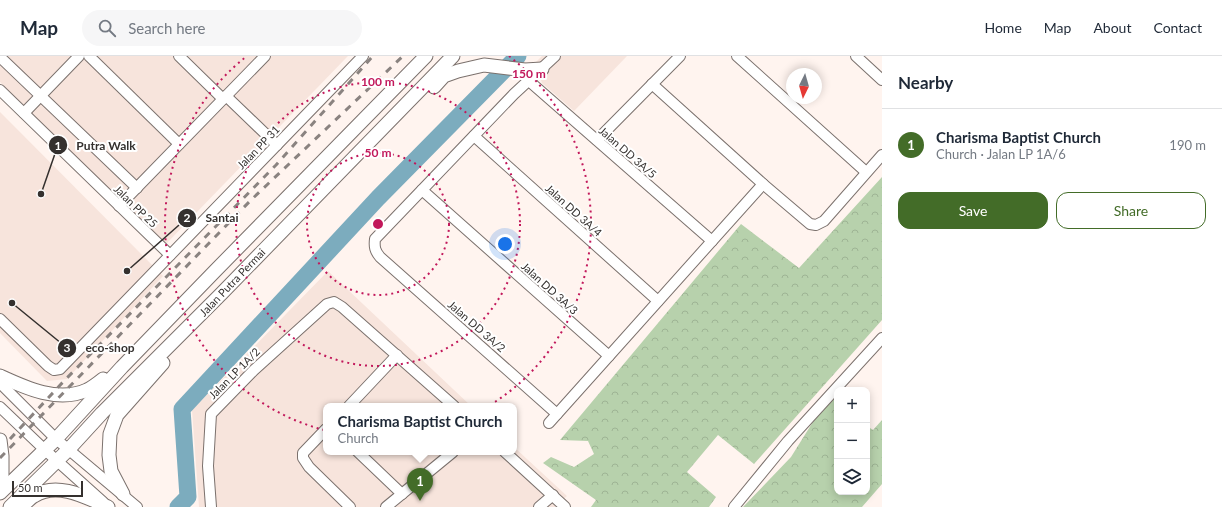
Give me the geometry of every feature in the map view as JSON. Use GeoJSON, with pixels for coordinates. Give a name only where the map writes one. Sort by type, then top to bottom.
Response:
{"type":"FeatureCollection","features":[{"type":"Feature","properties":{"kind":"main road","name":"Jalan Putra Permai"},"geometry":{"type":"LineString","coordinates":[[0,493],[56,439],[122,367],[318,164],[426,56]]}},
{"type":"Feature","properties":{"kind":"main road","name":"Jalan Putra Permai"},"geometry":{"type":"LineString","coordinates":[[10,507],[69,449],[102,412],[191,324],[452,56]]}},
{"type":"Feature","properties":{"kind":"main road"},"geometry":{"type":"LineString","coordinates":[[337,175],[376,145],[444,76],[484,65],[527,75],[542,69]]}},
{"type":"Feature","properties":{"kind":"main road"},"geometry":{"type":"LineString","coordinates":[[123,494],[111,471],[109,455],[110,434],[117,415],[160,367],[191,324]]}},
{"type":"Feature","properties":{"kind":"main road"},"geometry":{"type":"LineString","coordinates":[[0,376],[34,391],[47,394],[72,394],[88,390],[122,367]]}},
{"type":"Feature","properties":{"kind":"main road"},"geometry":{"type":"LineString","coordinates":[[0,440],[2,480],[0,484]]}},
{"type":"Feature","properties":{"kind":"main road"},"geometry":{"type":"LineString","coordinates":[[21,507],[34,495],[46,491],[63,490],[75,492],[109,507]]}},
{"type":"Feature","properties":{"kind":"street"},"geometry":{"type":"LineString","coordinates":[[24,113],[79,56]]}},
{"type":"Feature","properties":{"kind":"street"},"geometry":{"type":"LineString","coordinates":[[89,56],[180,144]]}},
{"type":"Feature","properties":{"kind":"street"},"geometry":{"type":"LineString","coordinates":[[179,56],[277,145]]}},
{"type":"Feature","properties":{"kind":"street"},"geometry":{"type":"LineString","coordinates":[[119,206],[264,56]]}},
{"type":"Feature","properties":{"kind":"street","name":"Jalan PP 31"},"geometry":{"type":"LineString","coordinates":[[170,255],[363,56]]}},
{"type":"Feature","properties":{"kind":"street"},"geometry":{"type":"LineString","coordinates":[[542,69],[555,56]]}},
{"type":"Feature","properties":{"kind":"street"},"geometry":{"type":"LineString","coordinates":[[597,140],[680,56]]}},
{"type":"Feature","properties":{"kind":"street"},"geometry":{"type":"LineString","coordinates":[[737,56],[866,172]]}},
{"type":"Feature","properties":{"kind":"street"},"geometry":{"type":"LineString","coordinates":[[856,56],[882,80]]}},
{"type":"Feature","properties":{"kind":"street"},"geometry":{"type":"LineString","coordinates":[[0,57],[137,188]]}},
{"type":"Feature","properties":{"kind":"street"},"geometry":{"type":"LineString","coordinates":[[422,190],[514,94],[527,75]]}},
{"type":"Feature","properties":{"kind":"street","name":"Jalan DD 3A/5"},"geometry":{"type":"LineString","coordinates":[[527,75],[597,140],[712,241]]}},
{"type":"Feature","properties":{"kind":"street"},"geometry":{"type":"LineString","coordinates":[[652,84],[763,184],[810,224],[816,225],[824,221],[882,155]]}},
{"type":"Feature","properties":{"kind":"street","name":"Jalan PP 25"},"geometry":{"type":"LineString","coordinates":[[0,90],[170,255]]}},
{"type":"Feature","properties":{"kind":"street","name":"Jalan DD 3A/4"},"geometry":{"type":"LineString","coordinates":[[474,136],[658,301]]}},
{"type":"Feature","properties":{"kind":"street"},"geometry":{"type":"LineString","coordinates":[[549,423],[763,184]]}},
{"type":"Feature","properties":{"kind":"street","name":"Jalan DD 3A/2"},"geometry":{"type":"LineString","coordinates":[[422,190],[375,239],[374,246],[376,252],[557,414]]}},
{"type":"Feature","properties":{"kind":"street","name":"Jalan DD 3A/3"},"geometry":{"type":"LineString","coordinates":[[422,190],[609,356]]}},
{"type":"Feature","properties":{"kind":"street"},"geometry":{"type":"LineString","coordinates":[[0,319],[48,366],[54,370],[60,369],[170,255]]}},
{"type":"Feature","properties":{"kind":"street","name":"Jalan LP 1A/2"},"geometry":{"type":"LineString","coordinates":[[211,507],[208,466],[211,414],[254,370],[327,304],[334,302],[342,307],[397,355]]}},
{"type":"Feature","properties":{"kind":"street"},"geometry":{"type":"LineString","coordinates":[[734,507],[788,441],[882,338]]}},
{"type":"Feature","properties":{"kind":"street"},"geometry":{"type":"LineString","coordinates":[[351,403],[397,355],[451,403]]}},
{"type":"Feature","properties":{"kind":"street"},"geometry":{"type":"LineString","coordinates":[[0,383],[56,439],[137,507]]}},
{"type":"Feature","properties":{"kind":"street"},"geometry":{"type":"LineString","coordinates":[[0,407],[45,450],[109,507]]}},
{"type":"Feature","properties":{"kind":"street"},"geometry":{"type":"LineString","coordinates":[[323,433],[303,453],[303,458],[309,467],[350,507]]}},
{"type":"Feature","properties":{"kind":"street"},"geometry":{"type":"LineString","coordinates":[[361,455],[402,494]]}},
{"type":"Feature","properties":{"kind":"street"},"geometry":{"type":"LineString","coordinates":[[386,507],[449,455]]}},
{"type":"Feature","properties":{"kind":"street"},"geometry":{"type":"LineString","coordinates":[[508,455],[565,507]]}},
{"type":"Feature","properties":{"kind":"street"},"geometry":{"type":"LineString","coordinates":[[539,507],[553,495]]}},
{"type":"Feature","properties":{"kind":"shaded area"},"geometry":{"type":"Polygon","coordinates":[[[0,56],[348,56],[166,244],[0,82],[0,56]]]}},
{"type":"Feature","properties":{"kind":"shaded area"},"geometry":{"type":"Polygon","coordinates":[[[542,56],[627,56],[574,111],[542,83],[535,63],[542,56]]]}},
{"type":"Feature","properties":{"kind":"shaded area"},"geometry":{"type":"Polygon","coordinates":[[[0,112],[163,276],[67,379],[47,381],[0,333],[0,112]]]}},
{"type":"Feature","properties":{"kind":"shaded area"},"geometry":{"type":"Polygon","coordinates":[[[328,271],[468,403],[323,403],[323,455],[517,455],[517,450],[567,496],[555,507],[199,507],[192,410],[328,271]]]}},
{"type":"Feature","properties":{"kind":"green space"},"geometry":{"type":"Polygon","coordinates":[[[882,177],[882,320],[754,464],[718,435],[687,472],[716,497],[709,507],[591,507],[596,500],[543,463],[551,457],[574,467],[594,454],[588,441],[560,440],[741,224],[799,268],[882,177]]]}},
{"type":"Feature","properties":{"kind":"green space"},"geometry":{"type":"Polygon","coordinates":[[[834,399],[834,495],[870,495],[870,428],[873,430],[882,420],[882,484],[862,507],[743,507],[791,457],[816,417],[834,399]]]}},
{"type":"Feature","properties":{"kind":"waterway"},"geometry":{"type":"LineString","coordinates":[[178,507],[188,497],[182,409],[378,198],[518,56]]}},
{"type":"Feature","properties":{"kind":"railway"},"geometry":{"type":"LineString","coordinates":[[10,439],[63,382],[276,165],[373,56]]}},
{"type":"Feature","properties":{"kind":"railway"},"geometry":{"type":"LineString","coordinates":[[0,458],[251,200],[403,56]]}},
{"type":"Feature","properties":{"kind":"place","name":"Putra Walk"},"geometry":{"type":"Point","coordinates":[41,194]}},
{"type":"Feature","properties":{"kind":"place","name":"Santai"},"geometry":{"type":"Point","coordinates":[127,271]}},
{"type":"Feature","properties":{"kind":"place","name":"eco-shop"},"geometry":{"type":"Point","coordinates":[12,303]}},
{"type":"Feature","properties":{"kind":"place","name":"Charisma Baptist Church"},"geometry":{"type":"Point","coordinates":[420,501]}}]}
